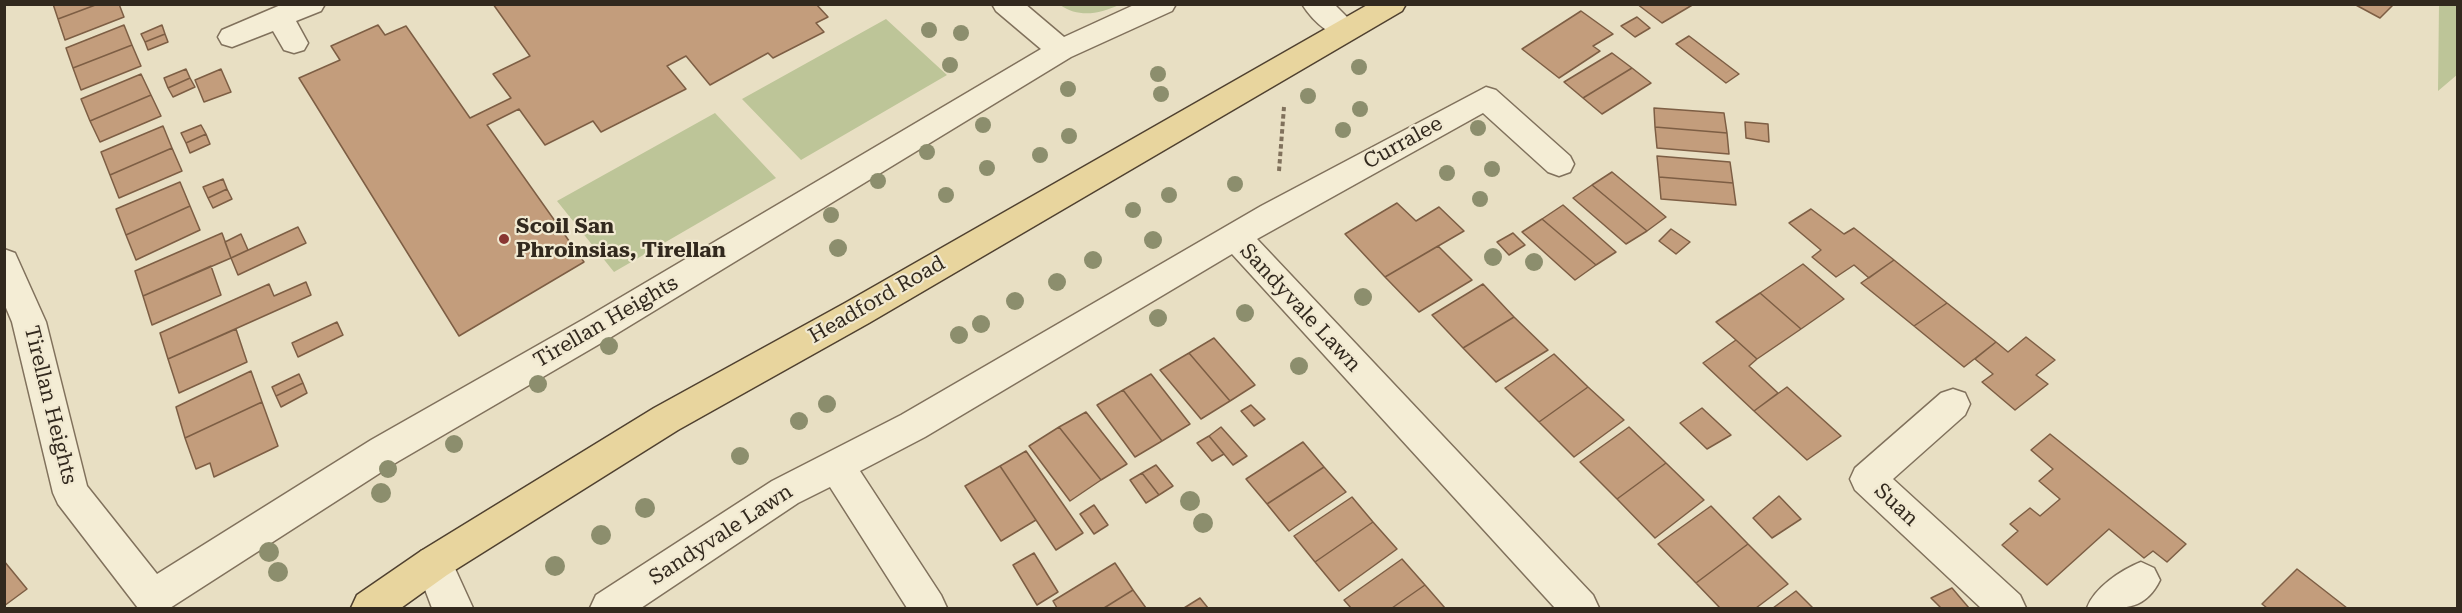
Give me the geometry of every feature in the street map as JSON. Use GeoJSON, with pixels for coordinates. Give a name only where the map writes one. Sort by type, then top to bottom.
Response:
{"type":"FeatureCollection","features":[{"type":"Feature","properties":{"kind":"main road","name":"Headford Road"},"geometry":{"type":"LineString","coordinates":[[370,609],[434,562],[666,419],[856,313],[1392,4]]}},
{"type":"Feature","properties":{"kind":"street"},"geometry":{"type":"LineString","coordinates":[[232,37],[311,4]]}},
{"type":"Feature","properties":{"kind":"street"},"geometry":{"type":"LineString","coordinates":[[1006,4],[1061,50]]}},
{"type":"Feature","properties":{"kind":"street","name":"Tirellan Heights"},"geometry":{"type":"LineString","coordinates":[[4,262],[29,322],[71,493],[146,603],[384,451],[596,329],[1061,50],[1162,4]]}},
{"type":"Feature","properties":{"kind":"street"},"geometry":{"type":"LineString","coordinates":[[1316,4],[1346,30]]}},
{"type":"Feature","properties":{"kind":"street"},"geometry":{"type":"LineString","coordinates":[[280,17],[294,43]]}},
{"type":"Feature","properties":{"kind":"street","name":"Curralee"},"geometry":{"type":"LineString","coordinates":[[1236,238],[1272,215],[1486,98],[1558,164]]}},
{"type":"Feature","properties":{"kind":"street","name":"Sandyvale Lawn"},"geometry":{"type":"LineString","coordinates":[[609,609],[735,523],[836,465],[913,426],[1236,238],[1580,609]]}},
{"type":"Feature","properties":{"kind":"street","name":"Suan"},"geometry":{"type":"LineString","coordinates":[[1953,404],[1868,479],[2007,609]]}},
{"type":"Feature","properties":{"kind":"street"},"geometry":{"type":"LineString","coordinates":[[836,465],[928,609]]}},
{"type":"Feature","properties":{"kind":"street"},"geometry":{"type":"LineString","coordinates":[[434,562],[447,600],[454,609]]}},
{"type":"Feature","properties":{"kind":"street"},"geometry":{"type":"LineString","coordinates":[[2106,609],[2141,580]]}},
{"type":"Feature","properties":{"kind":"path"},"geometry":{"type":"LineString","coordinates":[[1272,215],[1284,105]]}},
{"type":"Feature","properties":{"kind":"green space"},"geometry":{"type":"Polygon","coordinates":[[[1060,5],[1119,5],[1104,11],[1082,13],[1060,5]]]}},
{"type":"Feature","properties":{"kind":"green space"},"geometry":{"type":"Polygon","coordinates":[[[2439,5],[2457,5],[2458,74],[2438,91],[2439,5]]]}},
{"type":"Feature","properties":{"kind":"green space"},"geometry":{"type":"Polygon","coordinates":[[[886,19],[947,75],[801,160],[742,99],[886,19]]]}},
{"type":"Feature","properties":{"kind":"green space"},"geometry":{"type":"Polygon","coordinates":[[[715,113],[776,178],[614,272],[557,201],[715,113]]]}},
{"type":"Feature","properties":{"kind":"building"},"geometry":{"type":"Polygon","coordinates":[[[53,4],[98,4],[58,19],[53,4]]]}},
{"type":"Feature","properties":{"kind":"building"},"geometry":{"type":"Polygon","coordinates":[[[98,4],[119,4],[124,17],[65,40],[58,19],[98,4]]]}},
{"type":"Feature","properties":{"kind":"building"},"geometry":{"type":"Polygon","coordinates":[[[493,4],[816,4],[828,17],[816,23],[824,32],[773,58],[768,53],[710,85],[686,56],[667,66],[686,89],[601,132],[593,121],[545,145],[519,109],[487,125],[584,262],[459,336],[299,78],[340,60],[331,46],[378,25],[385,35],[406,26],[470,118],[511,98],[493,74],[530,56],[493,4]]]}},
{"type":"Feature","properties":{"kind":"building"},"geometry":{"type":"Polygon","coordinates":[[[1637,4],[1694,4],[1662,23],[1637,4]]]}},
{"type":"Feature","properties":{"kind":"building"},"geometry":{"type":"Polygon","coordinates":[[[2354,4],[2394,4],[2380,18],[2354,4]]]}},
{"type":"Feature","properties":{"kind":"building"},"geometry":{"type":"Polygon","coordinates":[[[1581,11],[1613,34],[1593,46],[1600,51],[1559,78],[1522,49],[1581,11]]]}},
{"type":"Feature","properties":{"kind":"building"},"geometry":{"type":"Polygon","coordinates":[[[1637,17],[1650,28],[1635,37],[1621,26],[1637,17]]]}},
{"type":"Feature","properties":{"kind":"building"},"geometry":{"type":"Polygon","coordinates":[[[124,25],[132,45],[73,68],[66,48],[124,25]]]}},
{"type":"Feature","properties":{"kind":"building"},"geometry":{"type":"Polygon","coordinates":[[[162,25],[165,34],[145,42],[141,34],[162,25]]]}},
{"type":"Feature","properties":{"kind":"building"},"geometry":{"type":"Polygon","coordinates":[[[165,34],[168,42],[148,50],[145,42],[165,34]]]}},
{"type":"Feature","properties":{"kind":"building"},"geometry":{"type":"Polygon","coordinates":[[[1689,36],[1739,74],[1726,83],[1676,44],[1689,36]]]}},
{"type":"Feature","properties":{"kind":"building"},"geometry":{"type":"Polygon","coordinates":[[[132,45],[141,66],[81,90],[73,68],[132,45]]]}},
{"type":"Feature","properties":{"kind":"building"},"geometry":{"type":"Polygon","coordinates":[[[1612,53],[1632,68],[1583,98],[1564,82],[1612,53]]]}},
{"type":"Feature","properties":{"kind":"building"},"geometry":{"type":"Polygon","coordinates":[[[1632,68],[1651,83],[1602,114],[1583,98],[1632,68]]]}},
{"type":"Feature","properties":{"kind":"building"},"geometry":{"type":"Polygon","coordinates":[[[186,69],[190,78],[168,88],[164,78],[186,69]]]}},
{"type":"Feature","properties":{"kind":"building"},"geometry":{"type":"Polygon","coordinates":[[[221,69],[231,92],[204,102],[195,80],[221,69]]]}},
{"type":"Feature","properties":{"kind":"building"},"geometry":{"type":"Polygon","coordinates":[[[141,74],[151,95],[90,121],[81,99],[141,74]]]}},
{"type":"Feature","properties":{"kind":"building"},"geometry":{"type":"Polygon","coordinates":[[[190,78],[195,87],[173,97],[168,88],[190,78]]]}},
{"type":"Feature","properties":{"kind":"building"},"geometry":{"type":"Polygon","coordinates":[[[151,95],[161,116],[100,142],[90,121],[151,95]]]}},
{"type":"Feature","properties":{"kind":"building"},"geometry":{"type":"Polygon","coordinates":[[[1654,108],[1724,113],[1727,133],[1655,127],[1654,108]]]}},
{"type":"Feature","properties":{"kind":"building"},"geometry":{"type":"Polygon","coordinates":[[[1745,122],[1768,124],[1769,142],[1746,138],[1745,122]]]}},
{"type":"Feature","properties":{"kind":"building"},"geometry":{"type":"Polygon","coordinates":[[[201,125],[206,134],[186,143],[181,133],[201,125]]]}},
{"type":"Feature","properties":{"kind":"building"},"geometry":{"type":"Polygon","coordinates":[[[163,126],[172,148],[110,175],[101,152],[163,126]]]}},
{"type":"Feature","properties":{"kind":"building"},"geometry":{"type":"Polygon","coordinates":[[[1655,127],[1727,133],[1729,154],[1657,148],[1655,127]]]}},
{"type":"Feature","properties":{"kind":"building"},"geometry":{"type":"Polygon","coordinates":[[[206,134],[210,144],[190,153],[186,143],[206,134]]]}},
{"type":"Feature","properties":{"kind":"building"},"geometry":{"type":"Polygon","coordinates":[[[172,148],[182,171],[119,198],[110,175],[172,148]]]}},
{"type":"Feature","properties":{"kind":"building"},"geometry":{"type":"Polygon","coordinates":[[[1657,156],[1730,162],[1733,183],[1659,177],[1657,156]]]}},
{"type":"Feature","properties":{"kind":"building"},"geometry":{"type":"Polygon","coordinates":[[[1612,172],[1666,217],[1647,231],[1592,185],[1612,172]]]}},
{"type":"Feature","properties":{"kind":"building"},"geometry":{"type":"Polygon","coordinates":[[[1659,177],[1733,183],[1736,205],[1661,199],[1659,177]]]}},
{"type":"Feature","properties":{"kind":"building"},"geometry":{"type":"Polygon","coordinates":[[[223,179],[227,189],[208,198],[203,187],[223,179]]]}},
{"type":"Feature","properties":{"kind":"building"},"geometry":{"type":"Polygon","coordinates":[[[180,182],[190,206],[126,235],[116,209],[180,182]]]}},
{"type":"Feature","properties":{"kind":"building"},"geometry":{"type":"Polygon","coordinates":[[[1592,185],[1647,231],[1626,244],[1573,198],[1592,185]]]}},
{"type":"Feature","properties":{"kind":"building"},"geometry":{"type":"Polygon","coordinates":[[[227,189],[232,199],[213,208],[208,198],[227,189]]]}},
{"type":"Feature","properties":{"kind":"building"},"geometry":{"type":"Polygon","coordinates":[[[1397,203],[1416,221],[1439,207],[1464,231],[1385,277],[1345,234],[1397,203]]]}},
{"type":"Feature","properties":{"kind":"building"},"geometry":{"type":"Polygon","coordinates":[[[1563,205],[1616,252],[1596,265],[1542,219],[1563,205]]]}},
{"type":"Feature","properties":{"kind":"building"},"geometry":{"type":"Polygon","coordinates":[[[190,206],[200,230],[136,260],[126,235],[190,206]]]}},
{"type":"Feature","properties":{"kind":"building"},"geometry":{"type":"Polygon","coordinates":[[[1811,209],[1844,234],[1854,228],[1894,260],[1869,278],[1854,265],[1836,277],[1812,257],[1821,250],[1789,223],[1811,209]]]}},
{"type":"Feature","properties":{"kind":"building"},"geometry":{"type":"Polygon","coordinates":[[[1542,219],[1596,265],[1575,280],[1522,232],[1542,219]]]}},
{"type":"Feature","properties":{"kind":"building"},"geometry":{"type":"Polygon","coordinates":[[[298,227],[306,243],[238,275],[231,258],[298,227]]]}},
{"type":"Feature","properties":{"kind":"building"},"geometry":{"type":"Polygon","coordinates":[[[1671,229],[1690,242],[1676,254],[1659,241],[1671,229]]]}},
{"type":"Feature","properties":{"kind":"building"},"geometry":{"type":"Polygon","coordinates":[[[222,233],[231,258],[143,296],[135,271],[222,233]]]}},
{"type":"Feature","properties":{"kind":"building"},"geometry":{"type":"Polygon","coordinates":[[[1513,233],[1525,245],[1509,255],[1497,242],[1513,233]]]}},
{"type":"Feature","properties":{"kind":"building"},"geometry":{"type":"Polygon","coordinates":[[[241,234],[248,250],[231,258],[225,242],[241,234]]]}},
{"type":"Feature","properties":{"kind":"building"},"geometry":{"type":"Polygon","coordinates":[[[1438,246],[1472,280],[1419,312],[1385,277],[1438,246]]]}},
{"type":"Feature","properties":{"kind":"building"},"geometry":{"type":"Polygon","coordinates":[[[1894,260],[1947,303],[1914,326],[1861,283],[1894,260]]]}},
{"type":"Feature","properties":{"kind":"building"},"geometry":{"type":"Polygon","coordinates":[[[1803,264],[1844,299],[1801,329],[1760,293],[1803,264]]]}},
{"type":"Feature","properties":{"kind":"building"},"geometry":{"type":"Polygon","coordinates":[[[211,266],[221,295],[152,325],[143,296],[211,266]]]}},
{"type":"Feature","properties":{"kind":"building"},"geometry":{"type":"Polygon","coordinates":[[[306,282],[311,295],[168,359],[160,333],[269,284],[274,296],[306,282]]]}},
{"type":"Feature","properties":{"kind":"building"},"geometry":{"type":"Polygon","coordinates":[[[1483,284],[1514,317],[1463,348],[1432,315],[1483,284]]]}},
{"type":"Feature","properties":{"kind":"building"},"geometry":{"type":"Polygon","coordinates":[[[1760,293],[1801,329],[1757,359],[1716,322],[1760,293]]]}},
{"type":"Feature","properties":{"kind":"building"},"geometry":{"type":"Polygon","coordinates":[[[1947,303],[1996,342],[1964,367],[1914,326],[1947,303]]]}},
{"type":"Feature","properties":{"kind":"building"},"geometry":{"type":"Polygon","coordinates":[[[1514,317],[1548,350],[1496,382],[1463,348],[1514,317]]]}},
{"type":"Feature","properties":{"kind":"building"},"geometry":{"type":"Polygon","coordinates":[[[337,322],[343,335],[298,357],[292,343],[337,322]]]}},
{"type":"Feature","properties":{"kind":"building"},"geometry":{"type":"Polygon","coordinates":[[[236,329],[247,362],[179,393],[168,359],[236,329]]]}},
{"type":"Feature","properties":{"kind":"building"},"geometry":{"type":"Polygon","coordinates":[[[2026,337],[2055,360],[2036,375],[2048,384],[2015,410],[1982,382],[1993,374],[1975,359],[1996,342],[2008,352],[2026,337]]]}},
{"type":"Feature","properties":{"kind":"building"},"geometry":{"type":"Polygon","coordinates":[[[1214,338],[1255,385],[1230,401],[1189,353],[1214,338]]]}},
{"type":"Feature","properties":{"kind":"building"},"geometry":{"type":"Polygon","coordinates":[[[1736,340],[1757,359],[1749,366],[1778,393],[1754,411],[1703,363],[1736,340]]]}},
{"type":"Feature","properties":{"kind":"building"},"geometry":{"type":"Polygon","coordinates":[[[1189,353],[1230,401],[1201,419],[1160,370],[1189,353]]]}},
{"type":"Feature","properties":{"kind":"building"},"geometry":{"type":"Polygon","coordinates":[[[1554,354],[1588,387],[1539,422],[1505,388],[1554,354]]]}},
{"type":"Feature","properties":{"kind":"building"},"geometry":{"type":"Polygon","coordinates":[[[251,371],[262,402],[185,438],[176,407],[251,371]]]}},
{"type":"Feature","properties":{"kind":"building"},"geometry":{"type":"Polygon","coordinates":[[[299,374],[303,383],[276,396],[272,387],[299,374]]]}},
{"type":"Feature","properties":{"kind":"building"},"geometry":{"type":"Polygon","coordinates":[[[1151,374],[1190,424],[1162,441],[1123,390],[1151,374]]]}},
{"type":"Feature","properties":{"kind":"building"},"geometry":{"type":"Polygon","coordinates":[[[303,383],[307,393],[281,407],[276,396],[303,383]]]}},
{"type":"Feature","properties":{"kind":"building"},"geometry":{"type":"Polygon","coordinates":[[[1588,387],[1624,420],[1574,457],[1539,422],[1588,387]]]}},
{"type":"Feature","properties":{"kind":"building"},"geometry":{"type":"Polygon","coordinates":[[[1787,387],[1841,436],[1807,460],[1754,411],[1787,387]]]}},
{"type":"Feature","properties":{"kind":"building"},"geometry":{"type":"Polygon","coordinates":[[[1123,390],[1162,441],[1135,457],[1097,405],[1123,390]]]}},
{"type":"Feature","properties":{"kind":"building"},"geometry":{"type":"Polygon","coordinates":[[[262,402],[278,446],[214,477],[210,463],[196,469],[185,438],[262,402]]]}},
{"type":"Feature","properties":{"kind":"building"},"geometry":{"type":"Polygon","coordinates":[[[1251,405],[1265,419],[1254,426],[1241,411],[1251,405]]]}},
{"type":"Feature","properties":{"kind":"building"},"geometry":{"type":"Polygon","coordinates":[[[1702,408],[1731,435],[1707,449],[1680,423],[1702,408]]]}},
{"type":"Feature","properties":{"kind":"building"},"geometry":{"type":"Polygon","coordinates":[[[1086,412],[1127,464],[1101,480],[1059,427],[1086,412]]]}},
{"type":"Feature","properties":{"kind":"building"},"geometry":{"type":"Polygon","coordinates":[[[1059,427],[1101,480],[1070,501],[1029,446],[1059,427]]]}},
{"type":"Feature","properties":{"kind":"building"},"geometry":{"type":"Polygon","coordinates":[[[1221,427],[1247,456],[1233,465],[1209,436],[1221,427]]]}},
{"type":"Feature","properties":{"kind":"building"},"geometry":{"type":"Polygon","coordinates":[[[1629,427],[1666,463],[1617,499],[1580,462],[1629,427]]]}},
{"type":"Feature","properties":{"kind":"building"},"geometry":{"type":"Polygon","coordinates":[[[2050,434],[2186,544],[2167,562],[2153,551],[2144,558],[2109,529],[2047,585],[2002,545],[2018,531],[2010,524],[2030,508],[2040,516],[2060,499],[2039,481],[2053,469],[2031,450],[2050,434]]]}},
{"type":"Feature","properties":{"kind":"building"},"geometry":{"type":"Polygon","coordinates":[[[1209,436],[1224,454],[1212,461],[1197,443],[1209,436]]]}},
{"type":"Feature","properties":{"kind":"building"},"geometry":{"type":"Polygon","coordinates":[[[1303,442],[1324,467],[1267,504],[1246,479],[1303,442]]]}},
{"type":"Feature","properties":{"kind":"building"},"geometry":{"type":"Polygon","coordinates":[[[1026,451],[1083,533],[1056,550],[1000,466],[1026,451]]]}},
{"type":"Feature","properties":{"kind":"building"},"geometry":{"type":"Polygon","coordinates":[[[1666,463],[1704,500],[1655,538],[1617,499],[1666,463]]]}},
{"type":"Feature","properties":{"kind":"building"},"geometry":{"type":"Polygon","coordinates":[[[1156,465],[1173,486],[1159,495],[1142,473],[1156,465]]]}},
{"type":"Feature","properties":{"kind":"building"},"geometry":{"type":"Polygon","coordinates":[[[1000,466],[1036,520],[1001,541],[965,486],[1000,466]]]}},
{"type":"Feature","properties":{"kind":"building"},"geometry":{"type":"Polygon","coordinates":[[[1324,467],[1346,492],[1289,531],[1267,504],[1324,467]]]}},
{"type":"Feature","properties":{"kind":"building"},"geometry":{"type":"Polygon","coordinates":[[[1142,473],[1159,495],[1146,503],[1130,480],[1142,473]]]}},
{"type":"Feature","properties":{"kind":"building"},"geometry":{"type":"Polygon","coordinates":[[[1779,496],[1801,519],[1772,538],[1753,518],[1779,496]]]}},
{"type":"Feature","properties":{"kind":"building"},"geometry":{"type":"Polygon","coordinates":[[[1352,497],[1373,522],[1315,562],[1294,536],[1352,497]]]}},
{"type":"Feature","properties":{"kind":"building"},"geometry":{"type":"Polygon","coordinates":[[[1094,505],[1108,525],[1094,534],[1080,514],[1094,505]]]}},
{"type":"Feature","properties":{"kind":"building"},"geometry":{"type":"Polygon","coordinates":[[[1711,506],[1748,544],[1696,583],[1658,544],[1711,506]]]}},
{"type":"Feature","properties":{"kind":"building"},"geometry":{"type":"Polygon","coordinates":[[[1373,522],[1397,549],[1339,591],[1315,562],[1373,522]]]}},
{"type":"Feature","properties":{"kind":"building"},"geometry":{"type":"Polygon","coordinates":[[[1748,544],[1788,584],[1756,608],[1720,608],[1696,583],[1748,544]]]}},
{"type":"Feature","properties":{"kind":"building"},"geometry":{"type":"Polygon","coordinates":[[[1034,553],[1058,592],[1037,605],[1013,565],[1034,553]]]}},
{"type":"Feature","properties":{"kind":"building"},"geometry":{"type":"Polygon","coordinates":[[[1402,559],[1425,585],[1392,608],[1351,608],[1344,600],[1402,559]]]}},
{"type":"Feature","properties":{"kind":"building"},"geometry":{"type":"Polygon","coordinates":[[[4,561],[27,589],[4,606],[4,561]]]}},
{"type":"Feature","properties":{"kind":"building"},"geometry":{"type":"Polygon","coordinates":[[[1115,563],[1133,590],[1104,608],[1057,608],[1053,601],[1115,563]]]}},
{"type":"Feature","properties":{"kind":"building"},"geometry":{"type":"Polygon","coordinates":[[[2297,569],[2347,608],[2267,608],[2262,604],[2297,569]]]}},
{"type":"Feature","properties":{"kind":"building"},"geometry":{"type":"Polygon","coordinates":[[[1425,585],[1445,608],[1392,608],[1425,585]]]}},
{"type":"Feature","properties":{"kind":"building"},"geometry":{"type":"Polygon","coordinates":[[[1952,588],[1969,608],[1941,608],[1931,598],[1952,588]]]}},
{"type":"Feature","properties":{"kind":"building"},"geometry":{"type":"Polygon","coordinates":[[[1133,590],[1146,608],[1104,608],[1133,590]]]}},
{"type":"Feature","properties":{"kind":"building"},"geometry":{"type":"Polygon","coordinates":[[[1796,591],[1813,608],[1773,608],[1796,591]]]}},
{"type":"Feature","properties":{"kind":"building"},"geometry":{"type":"Polygon","coordinates":[[[1200,598],[1208,608],[1184,608],[1200,598]]]}},
{"type":"Feature","properties":{"kind":"place","name":"Scoil San Phroinsias, Tirellan"},"geometry":{"type":"Point","coordinates":[504,239]}}]}
